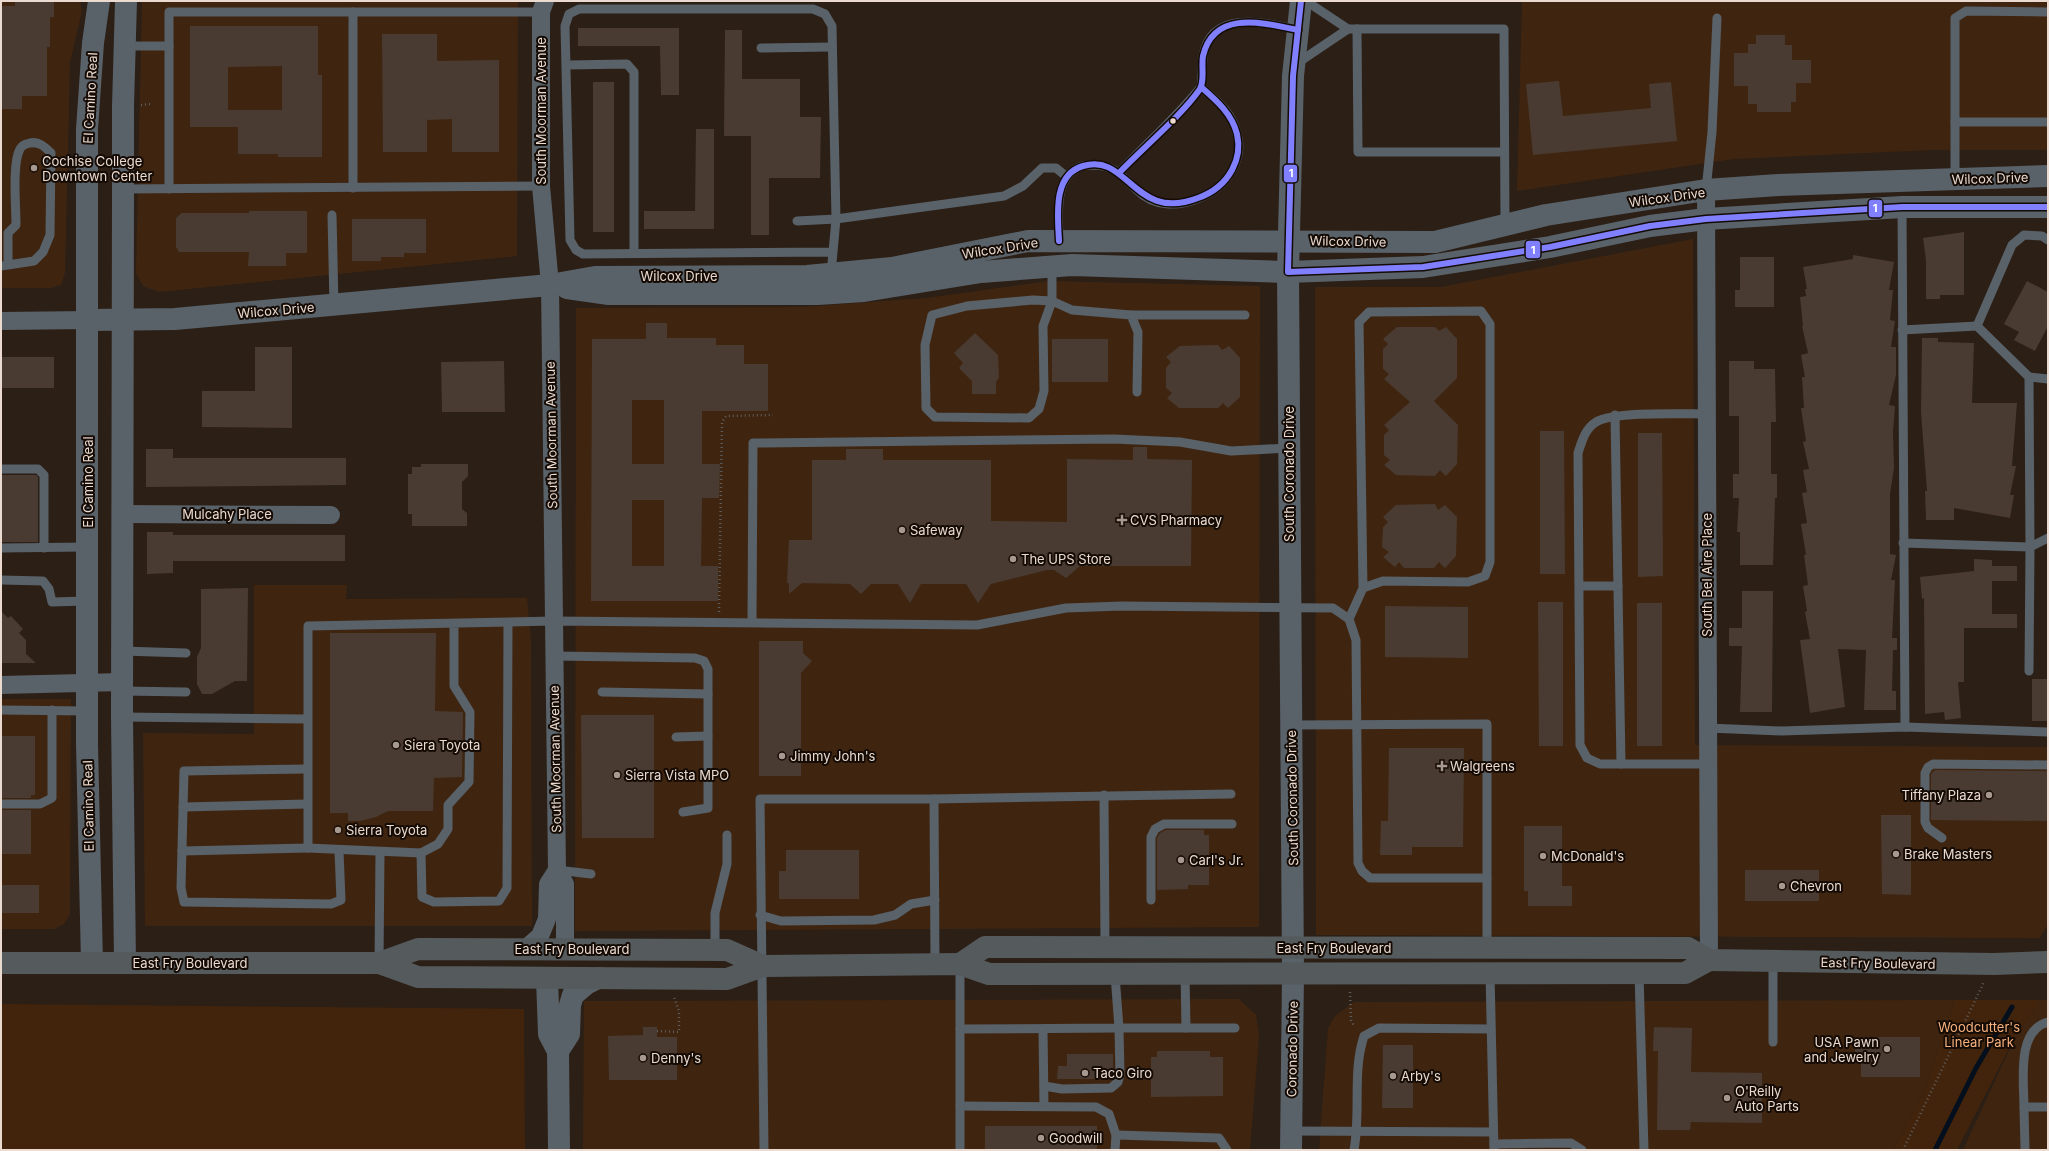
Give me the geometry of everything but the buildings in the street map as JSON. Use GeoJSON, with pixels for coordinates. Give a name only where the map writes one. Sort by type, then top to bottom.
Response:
{"type":"FeatureCollection","features":[{"type":"Feature","properties":{"kind":"main road","name":"East Fry Boulevard"},"geometry":{"type":"LineString","coordinates":[[960,964],[985,947],[1688,948],[1709,960],[1994,964],[2048,962]]}},
{"type":"Feature","properties":{"kind":"main road","name":"East Fry Boulevard"},"geometry":{"type":"LineString","coordinates":[[1,963],[379,963],[418,949],[565,949],[727,950],[763,966]]}},
{"type":"Feature","properties":{"kind":"main road","name":"East Fry Boulevard"},"geometry":{"type":"LineString","coordinates":[[379,963],[418,977],[727,979],[763,966],[935,964],[960,964],[989,974],[1685,973],[1709,960]]}},
{"type":"Feature","properties":{"kind":"street","name":"El Camino Real"},"geometry":{"type":"LineString","coordinates":[[92,963],[87,711],[89,93],[93,43],[99,1]]}},
{"type":"Feature","properties":{"kind":"street"},"geometry":{"type":"LineString","coordinates":[[125,963],[122,717],[122,189],[126,1]]}},
{"type":"Feature","properties":{"kind":"street","name":"South Coronado Drive"},"geometry":{"type":"LineString","coordinates":[[1293,948],[1288,272],[1294,65],[1301,1]]}},
{"type":"Feature","properties":{"kind":"street","name":"South Moorman Avenue"},"geometry":{"type":"LineString","coordinates":[[543,6],[541,186],[550,285],[557,870],[565,884],[565,949]]}},
{"type":"Feature","properties":{"kind":"street","name":"Wilcox Drive"},"geometry":{"type":"LineString","coordinates":[[1,322],[182,318],[550,285],[609,294],[831,283],[892,268],[1028,241],[1289,240],[1435,242],[1546,215],[1706,190],[1778,185],[2048,176]]}},
{"type":"Feature","properties":{"kind":"street","name":"South Bel Aire Place"},"geometry":{"type":"LineString","coordinates":[[1706,190],[1709,960]]}},
{"type":"Feature","properties":{"kind":"street","name":"Wilcox Drive"},"geometry":{"type":"LineString","coordinates":[[831,283],[864,291],[981,272],[1072,266],[1288,272],[1423,267],[1550,247],[1650,226],[1706,220],[1902,207],[2048,206]]}},
{"type":"Feature","properties":{"kind":"street","name":"Mulcahy Place"},"geometry":{"type":"LineString","coordinates":[[123,514],[331,515]]}},
{"type":"Feature","properties":{"kind":"street"},"geometry":{"type":"LineString","coordinates":[[1,685],[87,683],[122,686]]}},
{"type":"Feature","properties":{"kind":"street","name":"South Moorman Avenue"},"geometry":{"type":"LineString","coordinates":[[524,950],[540,936],[547,918],[548,884],[557,870]]}},
{"type":"Feature","properties":{"kind":"street","name":"Coronado Drive"},"geometry":{"type":"LineString","coordinates":[[1291,1140],[1293,948]]}},
{"type":"Feature","properties":{"kind":"street"},"geometry":{"type":"LineString","coordinates":[[547,978],[549,1034],[558,1051],[558,1150]]}},
{"type":"Feature","properties":{"kind":"street"},"geometry":{"type":"LineString","coordinates":[[558,1051],[569,1034],[570,1005],[573,995],[586,984],[598,978]]}},
{"type":"Feature","properties":{"kind":"lane"},"geometry":{"type":"LineString","coordinates":[[1306,1],[1353,29],[1504,29],[1505,225]]}},
{"type":"Feature","properties":{"kind":"lane"},"geometry":{"type":"LineString","coordinates":[[169,189],[169,12],[352,12],[543,6]]}},
{"type":"Feature","properties":{"kind":"lane"},"geometry":{"type":"LineString","coordinates":[[831,283],[836,220],[832,26],[825,14],[813,9],[579,9],[569,14],[565,26],[570,240],[576,250],[583,254],[833,252]]}},
{"type":"Feature","properties":{"kind":"lane"},"geometry":{"type":"LineString","coordinates":[[1955,179],[1955,18],[1966,11],[2048,12]]}},
{"type":"Feature","properties":{"kind":"lane"},"geometry":{"type":"LineString","coordinates":[[352,12],[352,188]]}},
{"type":"Feature","properties":{"kind":"lane"},"geometry":{"type":"LineString","coordinates":[[1706,190],[1712,125],[1717,18]]}},
{"type":"Feature","properties":{"kind":"lane"},"geometry":{"type":"LineString","coordinates":[[1120,172],[1201,87],[1206,46],[1219,28],[1241,22],[1260,22],[1298,30]]}},
{"type":"Feature","properties":{"kind":"lane"},"geometry":{"type":"LineString","coordinates":[[1294,65],[1353,29]]}},
{"type":"Feature","properties":{"kind":"lane"},"geometry":{"type":"LineString","coordinates":[[1353,29],[1358,152],[1504,152]]}},
{"type":"Feature","properties":{"kind":"lane"},"geometry":{"type":"LineString","coordinates":[[125,46],[169,46]]}},
{"type":"Feature","properties":{"kind":"lane"},"geometry":{"type":"LineString","coordinates":[[761,48],[832,47]]}},
{"type":"Feature","properties":{"kind":"lane"},"geometry":{"type":"LineString","coordinates":[[566,65],[627,64],[634,72],[634,254]]}},
{"type":"Feature","properties":{"kind":"lane"},"geometry":{"type":"LineString","coordinates":[[1059,241],[1059,197],[1061,187],[1067,177],[1083,165],[1110,167],[1120,172],[1138,192],[1152,201],[1167,205],[1188,203],[1203,197],[1218,188],[1228,178],[1236,162],[1238,152],[1236,126],[1224,106],[1201,87]]}},
{"type":"Feature","properties":{"kind":"lane"},"geometry":{"type":"LineString","coordinates":[[1955,122],[2048,122]]}},
{"type":"Feature","properties":{"kind":"lane"},"geometry":{"type":"LineString","coordinates":[[33,143],[44,146],[51,153],[50,235],[43,252],[34,261],[4,265],[8,233],[16,224],[16,161],[20,148],[25,144],[33,143]]}},
{"type":"Feature","properties":{"kind":"lane"},"geometry":{"type":"LineString","coordinates":[[796,220],[836,220],[1004,196],[1023,186],[1042,168],[1056,168],[1067,177]]}},
{"type":"Feature","properties":{"kind":"lane"},"geometry":{"type":"LineString","coordinates":[[122,189],[541,186]]}},
{"type":"Feature","properties":{"kind":"lane"},"geometry":{"type":"LineString","coordinates":[[1902,207],[1905,727]]}},
{"type":"Feature","properties":{"kind":"lane"},"geometry":{"type":"LineString","coordinates":[[332,216],[334,305]]}},
{"type":"Feature","properties":{"kind":"lane"},"geometry":{"type":"LineString","coordinates":[[1977,326],[2012,245],[2024,235],[2042,236],[2048,240]]}},
{"type":"Feature","properties":{"kind":"lane"},"geometry":{"type":"LineString","coordinates":[[1052,267],[1052,301],[1043,326],[1044,391],[1039,409],[1028,418],[935,417],[926,408],[925,345],[932,315],[967,306],[1033,300],[1052,301],[1072,310],[1131,315],[1245,315]]}},
{"type":"Feature","properties":{"kind":"lane"},"geometry":{"type":"LineString","coordinates":[[1349,619],[1363,588],[1359,322],[1369,312],[1481,312],[1490,324],[1490,562],[1485,576],[1468,582],[1383,581],[1363,588]]}},
{"type":"Feature","properties":{"kind":"lane"},"geometry":{"type":"LineString","coordinates":[[1131,315],[1138,332],[1137,392]]}},
{"type":"Feature","properties":{"kind":"lane"},"geometry":{"type":"LineString","coordinates":[[1902,330],[1977,326],[2029,377],[2048,379]]}},
{"type":"Feature","properties":{"kind":"lane"},"geometry":{"type":"LineString","coordinates":[[2029,377],[2029,672]]}},
{"type":"Feature","properties":{"kind":"lane"},"geometry":{"type":"LineString","coordinates":[[1707,414],[1615,415],[1596,422],[1583,435],[1578,453],[1580,745],[1587,758],[1600,764],[1708,764]]}},
{"type":"Feature","properties":{"kind":"lane"},"geometry":{"type":"LineString","coordinates":[[1615,415],[1620,764]]}},
{"type":"Feature","properties":{"kind":"lane"},"geometry":{"type":"LineString","coordinates":[[752,622],[753,443],[1114,439],[1180,442],[1231,450],[1289,448]]}},
{"type":"Feature","properties":{"kind":"lane"},"geometry":{"type":"LineString","coordinates":[[1,469],[38,469],[44,475],[44,548]]}},
{"type":"Feature","properties":{"kind":"lane"},"geometry":{"type":"LineString","coordinates":[[1903,543],[2030,547],[2048,538]]}},
{"type":"Feature","properties":{"kind":"lane"},"geometry":{"type":"LineString","coordinates":[[1,548],[88,547]]}},
{"type":"Feature","properties":{"kind":"lane"},"geometry":{"type":"LineString","coordinates":[[1,580],[43,581],[49,589],[52,602],[87,601]]}},
{"type":"Feature","properties":{"kind":"lane"},"geometry":{"type":"LineString","coordinates":[[1580,586],[1618,586]]}},
{"type":"Feature","properties":{"kind":"lane"},"geometry":{"type":"LineString","coordinates":[[308,848],[308,626],[554,621],[977,625],[1073,608],[1122,606],[1332,608],[1349,619],[1356,640],[1358,864],[1362,871],[1370,878],[1487,878]]}},
{"type":"Feature","properties":{"kind":"lane"},"geometry":{"type":"LineString","coordinates":[[421,853],[422,898],[434,902],[499,901],[507,888],[508,623]]}},
{"type":"Feature","properties":{"kind":"lane"},"geometry":{"type":"LineString","coordinates":[[182,851],[308,848],[339,851],[421,853],[438,844],[448,829],[448,805],[469,782],[470,712],[454,686],[454,624]]}},
{"type":"Feature","properties":{"kind":"lane"},"geometry":{"type":"LineString","coordinates":[[122,651],[186,653]]}},
{"type":"Feature","properties":{"kind":"lane"},"geometry":{"type":"LineString","coordinates":[[554,656],[695,658],[704,661],[708,669],[708,808],[683,812]]}},
{"type":"Feature","properties":{"kind":"lane"},"geometry":{"type":"LineString","coordinates":[[122,686],[186,692]]}},
{"type":"Feature","properties":{"kind":"lane"},"geometry":{"type":"LineString","coordinates":[[602,692],[708,694]]}},
{"type":"Feature","properties":{"kind":"lane"},"geometry":{"type":"LineString","coordinates":[[1,710],[87,711]]}},
{"type":"Feature","properties":{"kind":"lane"},"geometry":{"type":"LineString","coordinates":[[1,804],[40,804],[52,798],[52,710]]}},
{"type":"Feature","properties":{"kind":"lane"},"geometry":{"type":"LineString","coordinates":[[122,717],[307,718]]}},
{"type":"Feature","properties":{"kind":"lane"},"geometry":{"type":"LineString","coordinates":[[1291,725],[1487,724],[1487,948]]}},
{"type":"Feature","properties":{"kind":"lane"},"geometry":{"type":"LineString","coordinates":[[1708,728],[1782,731],[1905,727],[2048,732]]}},
{"type":"Feature","properties":{"kind":"lane"},"geometry":{"type":"LineString","coordinates":[[676,737],[708,736]]}},
{"type":"Feature","properties":{"kind":"lane"},"geometry":{"type":"LineString","coordinates":[[1942,838],[1928,828],[1924,822],[1924,773],[1933,764],[2048,765]]}},
{"type":"Feature","properties":{"kind":"lane"},"geometry":{"type":"LineString","coordinates":[[307,768],[184,771],[181,888],[184,902],[331,904],[341,900],[339,851]]}},
{"type":"Feature","properties":{"kind":"lane"},"geometry":{"type":"LineString","coordinates":[[764,1150],[763,966],[760,915],[760,799],[934,799],[1231,794]]}},
{"type":"Feature","properties":{"kind":"lane"},"geometry":{"type":"LineString","coordinates":[[1104,795],[1105,947]]}},
{"type":"Feature","properties":{"kind":"lane"},"geometry":{"type":"LineString","coordinates":[[934,799],[935,964]]}},
{"type":"Feature","properties":{"kind":"lane"},"geometry":{"type":"LineString","coordinates":[[183,807],[307,804]]}},
{"type":"Feature","properties":{"kind":"lane"},"geometry":{"type":"LineString","coordinates":[[1151,900],[1151,837],[1155,829],[1164,824],[1232,824]]}},
{"type":"Feature","properties":{"kind":"lane"},"geometry":{"type":"LineString","coordinates":[[715,950],[714,914],[727,864],[727,835]]}},
{"type":"Feature","properties":{"kind":"lane"},"geometry":{"type":"LineString","coordinates":[[379,963],[380,852]]}},
{"type":"Feature","properties":{"kind":"lane"},"geometry":{"type":"LineString","coordinates":[[557,870],[591,874]]}},
{"type":"Feature","properties":{"kind":"lane"},"geometry":{"type":"LineString","coordinates":[[760,915],[781,921],[874,920],[895,915],[911,904],[935,900]]}},
{"type":"Feature","properties":{"kind":"lane"},"geometry":{"type":"LineString","coordinates":[[1773,962],[1773,1042]]}},
{"type":"Feature","properties":{"kind":"lane"},"geometry":{"type":"LineString","coordinates":[[960,964],[960,1150]]}},
{"type":"Feature","properties":{"kind":"lane"},"geometry":{"type":"LineString","coordinates":[[1639,973],[1644,1150]]}},
{"type":"Feature","properties":{"kind":"lane"},"geometry":{"type":"LineString","coordinates":[[1185,974],[1186,1028]]}},
{"type":"Feature","properties":{"kind":"lane"},"geometry":{"type":"LineString","coordinates":[[1490,974],[1494,1147],[1571,1143],[1582,1150]]}},
{"type":"Feature","properties":{"kind":"lane"},"geometry":{"type":"LineString","coordinates":[[1044,1086],[1062,1089],[1111,1088],[1118,1082],[1120,1075],[1119,1028],[1115,975]]}},
{"type":"Feature","properties":{"kind":"lane"},"geometry":{"type":"LineString","coordinates":[[2025,1150],[2023,1055],[2028,1040],[2041,1024],[2048,1022]]}},
{"type":"Feature","properties":{"kind":"lane"},"geometry":{"type":"LineString","coordinates":[[960,1029],[1235,1028]]}},
{"type":"Feature","properties":{"kind":"lane"},"geometry":{"type":"LineString","coordinates":[[1354,1150],[1358,1130],[1358,1053],[1364,1036],[1379,1028],[1491,1029]]}},
{"type":"Feature","properties":{"kind":"lane"},"geometry":{"type":"LineString","coordinates":[[1043,1029],[1044,1106]]}},
{"type":"Feature","properties":{"kind":"lane"},"geometry":{"type":"LineString","coordinates":[[960,1106],[1096,1107],[1109,1114],[1116,1135],[1115,1150]]}},
{"type":"Feature","properties":{"kind":"lane"},"geometry":{"type":"LineString","coordinates":[[2024,1107],[2048,1106]]}},
{"type":"Feature","properties":{"kind":"lane"},"geometry":{"type":"LineString","coordinates":[[1291,1140],[1358,1130],[1493,1132]]}},
{"type":"Feature","properties":{"kind":"lane"},"geometry":{"type":"LineString","coordinates":[[1116,1135],[1219,1138],[1227,1150]]}},
{"type":"Feature","properties":{"kind":"path"},"geometry":{"type":"LineString","coordinates":[[719,622],[722,422],[726,416],[773,415]]}},
{"type":"Feature","properties":{"kind":"path"},"geometry":{"type":"LineString","coordinates":[[1903,1150],[1994,964]]}},
{"type":"Feature","properties":{"kind":"path"},"geometry":{"type":"LineString","coordinates":[[657,1031],[679,1032],[679,1011],[674,1001],[674,990]]}},
{"type":"Feature","properties":{"kind":"path"},"geometry":{"type":"LineString","coordinates":[[1350,990],[1351,1020],[1354,1026]]}},
{"type":"Feature","properties":{"kind":"shaded area","name":"Cochise College Downtown Center"},"geometry":{"type":"Polygon","coordinates":[[[1,1],[80,1],[82,11],[70,63],[65,273],[61,285],[51,288],[1,288],[1,1]]]}},
{"type":"Feature","properties":{"kind":"shaded area"},"geometry":{"type":"Polygon","coordinates":[[[142,1],[518,1],[517,256],[159,292],[143,286],[136,273],[142,1]]]}},
{"type":"Feature","properties":{"kind":"shaded area"},"geometry":{"type":"Polygon","coordinates":[[[1522,1],[2048,1],[2048,150],[1932,150],[1734,159],[1517,191],[1522,1]]]}},
{"type":"Feature","properties":{"kind":"shaded area"},"geometry":{"type":"Polygon","coordinates":[[[1693,239],[1695,745],[2048,747],[2048,924],[2040,938],[1316,935],[1315,287],[1441,287],[1693,239]]]}},
{"type":"Feature","properties":{"kind":"shaded area"},"geometry":{"type":"Polygon","coordinates":[[[1048,281],[1260,286],[1259,927],[575,931],[576,308],[803,307],[926,298],[1048,281]]]}},
{"type":"Feature","properties":{"kind":"shaded area","name":"Sierra Toyota"},"geometry":{"type":"Polygon","coordinates":[[[254,585],[347,585],[346,599],[527,598],[531,640],[532,926],[145,926],[143,733],[254,734],[254,585]]]}},
{"type":"Feature","properties":{"kind":"shaded area"},"geometry":{"type":"Polygon","coordinates":[[[1,699],[71,699],[70,914],[64,924],[54,929],[1,929],[1,699]]]}},
{"type":"Feature","properties":{"kind":"shaded area"},"geometry":{"type":"Polygon","coordinates":[[[1239,999],[1256,1015],[1259,1036],[1250,1150],[583,1150],[584,1001],[1239,999]]]}},
{"type":"Feature","properties":{"kind":"shaded area"},"geometry":{"type":"Polygon","coordinates":[[[1954,1000],[1924,1092],[1893,1150],[1319,1150],[1328,1028],[1335,1016],[1354,1002],[1954,1000]]]}},
{"type":"Feature","properties":{"kind":"shaded area"},"geometry":{"type":"Polygon","coordinates":[[[2042,1000],[2048,1000],[2048,1150],[1963,1150],[2017,1033],[2042,1000]]]}},
{"type":"Feature","properties":{"kind":"green space","name":"Woodcutter's Linear Park"},"geometry":{"type":"Polygon","coordinates":[[[1954,1000],[2042,1000],[2017,1033],[1957,1150],[1893,1150],[1924,1092],[1954,1000]]]}},
{"type":"Feature","properties":{"kind":"green space"},"geometry":{"type":"Polygon","coordinates":[[[1,1004],[524,1009],[525,1150],[1,1150],[1,1004]]]}},
{"type":"Feature","properties":{"kind":"waterway"},"geometry":{"type":"LineString","coordinates":[[1935,1150],[1976,1068],[2012,1007]]}},
{"type":"Feature","properties":{"kind":"transit line","name":"1"},"geometry":{"type":"LineString","coordinates":[[1301,1],[1293,76],[1288,272],[1423,267],[1550,247],[1650,226],[1706,219],[1902,207],[2048,207]]}},
{"type":"Feature","properties":{"kind":"transit line","name":"1"},"geometry":{"type":"LineString","coordinates":[[1120,172],[1173,121],[1200,89],[1202,81],[1203,56],[1209,41],[1218,31],[1229,25],[1242,23],[1270,24],[1298,30]]}},
{"type":"Feature","properties":{"kind":"transit line","name":"1"},"geometry":{"type":"LineString","coordinates":[[1059,241],[1058,209],[1062,187],[1066,178],[1073,171],[1083,166],[1098,164],[1111,169],[1145,195],[1159,202],[1177,203],[1198,198],[1218,187],[1226,179],[1236,162],[1238,148],[1237,134],[1228,114],[1201,87]]}},
{"type":"Feature","properties":{"kind":"place","name":"Cochise College Downtown Center"},"geometry":{"type":"Point","coordinates":[34,168]}},
{"type":"Feature","properties":{"kind":"place","name":"CVS Pharmacy"},"geometry":{"type":"Point","coordinates":[1122,520]}},
{"type":"Feature","properties":{"kind":"place","name":"Safeway"},"geometry":{"type":"Point","coordinates":[902,530]}},
{"type":"Feature","properties":{"kind":"place","name":"The UPS Store"},"geometry":{"type":"Point","coordinates":[1013,559]}},
{"type":"Feature","properties":{"kind":"place","name":"Siera Toyota"},"geometry":{"type":"Point","coordinates":[396,745]}},
{"type":"Feature","properties":{"kind":"place","name":"Jimmy John's"},"geometry":{"type":"Point","coordinates":[782,756]}},
{"type":"Feature","properties":{"kind":"place","name":"Walgreens"},"geometry":{"type":"Point","coordinates":[1442,766]}},
{"type":"Feature","properties":{"kind":"place","name":"Sierra Vista MPO"},"geometry":{"type":"Point","coordinates":[617,775]}},
{"type":"Feature","properties":{"kind":"place","name":"Tiffany Plaza"},"geometry":{"type":"Point","coordinates":[1989,795]}},
{"type":"Feature","properties":{"kind":"place","name":"Sierra Toyota"},"geometry":{"type":"Point","coordinates":[338,830]}},
{"type":"Feature","properties":{"kind":"place","name":"Brake Masters"},"geometry":{"type":"Point","coordinates":[1896,854]}},
{"type":"Feature","properties":{"kind":"place","name":"McDonald's"},"geometry":{"type":"Point","coordinates":[1543,856]}},
{"type":"Feature","properties":{"kind":"place","name":"Carl's Jr."},"geometry":{"type":"Point","coordinates":[1181,860]}},
{"type":"Feature","properties":{"kind":"place","name":"Chevron"},"geometry":{"type":"Point","coordinates":[1782,886]}},
{"type":"Feature","properties":{"kind":"place","name":"USA Pawn and Jewelry"},"geometry":{"type":"Point","coordinates":[1887,1049]}},
{"type":"Feature","properties":{"kind":"place","name":"Denny's"},"geometry":{"type":"Point","coordinates":[643,1058]}},
{"type":"Feature","properties":{"kind":"place","name":"Taco Giro"},"geometry":{"type":"Point","coordinates":[1085,1073]}},
{"type":"Feature","properties":{"kind":"place","name":"Arby's"},"geometry":{"type":"Point","coordinates":[1393,1076]}},
{"type":"Feature","properties":{"kind":"place","name":"O'Reilly Auto Parts"},"geometry":{"type":"Point","coordinates":[1727,1098]}},
{"type":"Feature","properties":{"kind":"place","name":"Goodwill"},"geometry":{"type":"Point","coordinates":[1041,1138]}}]}
